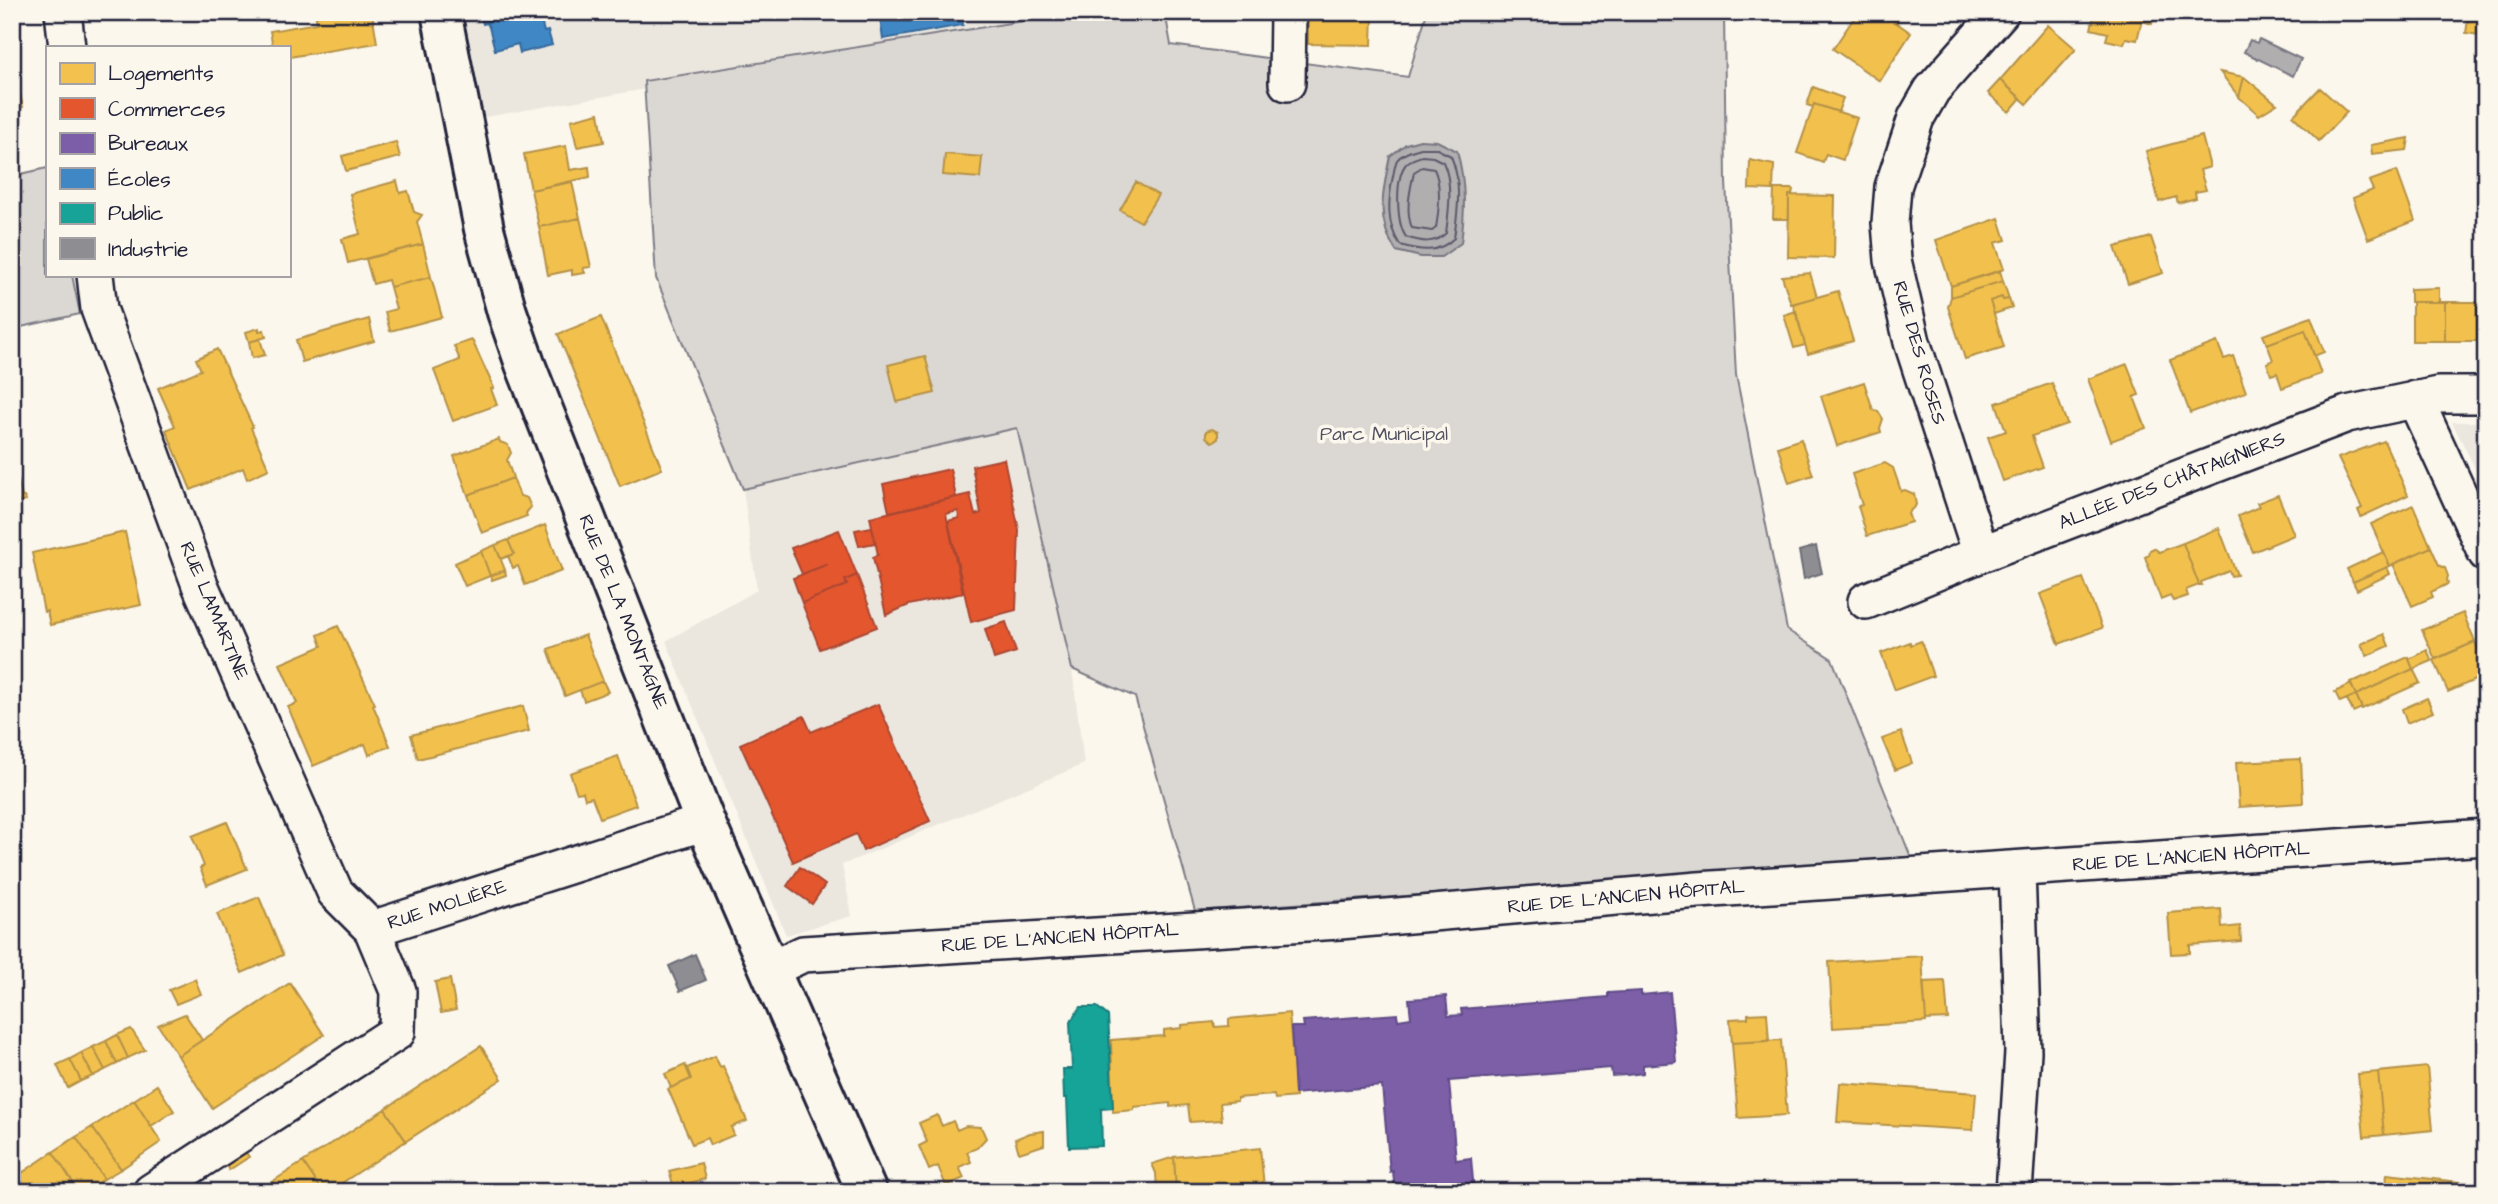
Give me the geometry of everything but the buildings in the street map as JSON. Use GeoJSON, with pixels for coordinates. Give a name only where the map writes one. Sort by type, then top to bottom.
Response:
{"type":"FeatureCollection","features":[{"type":"Feature","properties":{"kind":"main road","name":"RUE DE LA MONTAGNE"},"geometry":{"type":"LineString","coordinates":[[441,12],[484,229],[507,312],[525,364],[705,822],[867,1192]]}},
{"type":"Feature","properties":{"kind":"street"},"geometry":{"type":"LineString","coordinates":[[63,12],[67,46]]}},
{"type":"Feature","properties":{"kind":"street"},"geometry":{"type":"LineString","coordinates":[[1287,83],[1288,12]]}},
{"type":"Feature","properties":{"kind":"street","name":"RUE DES ROSES"},"geometry":{"type":"LineString","coordinates":[[1981,554],[1912,342],[1893,260],[1890,223],[1893,187],[1916,118],[1932,90],[2001,12]]}},
{"type":"Feature","properties":{"kind":"street","name":"RUE LAMARTINE"},"geometry":{"type":"LineString","coordinates":[[95,276],[99,309],[200,585],[335,892],[372,929]]}},
{"type":"Feature","properties":{"kind":"street","name":"ALLÉE DES CHÂTAIGNIERS"},"geometry":{"type":"LineString","coordinates":[[1866,601],[1981,554],[2347,414],[2438,395],[2486,395]]}},
{"type":"Feature","properties":{"kind":"street"},"geometry":{"type":"LineString","coordinates":[[2416,399],[2486,553]]}},
{"type":"Feature","properties":{"kind":"street","name":"RUE MOLIÈRE"},"geometry":{"type":"LineString","coordinates":[[151,1192],[397,1032],[398,990],[372,929],[705,822]]}},
{"type":"Feature","properties":{"kind":"street","name":"RUE DE L'ANCIEN HÔPITAL"},"geometry":{"type":"LineString","coordinates":[[769,970],[803,954],[1340,921],[1698,890],[2486,837]]}},
{"type":"Feature","properties":{"kind":"street"},"geometry":{"type":"LineString","coordinates":[[2014,1192],[2023,1052],[2017,869]]}},
{"type":"Feature","properties":{"kind":"shaded area"},"geometry":{"type":"Polygon","coordinates":[[[464,12],[1087,12],[480,118],[464,12]]]}},
{"type":"Feature","properties":{"kind":"shaded area"},"geometry":{"type":"Polygon","coordinates":[[[2452,422],[2486,422],[2486,490],[2452,422]]]}},
{"type":"Feature","properties":{"kind":"shaded area"},"geometry":{"type":"Polygon","coordinates":[[[1017,428],[1072,669],[1084,764],[842,865],[852,916],[786,935],[666,641],[757,590],[743,489],[1017,428]]]}},
{"type":"Feature","properties":{"kind":"green space","name":"Parc Municipal"},"geometry":{"type":"Polygon","coordinates":[[[1079,12],[1165,12],[1171,45],[1408,77],[1427,12],[1724,12],[1726,182],[1736,375],[1787,630],[1832,659],[1912,860],[1195,911],[1135,697],[1072,669],[1017,428],[743,489],[656,278],[644,81],[1079,12]]]}},
{"type":"Feature","properties":{"kind":"green space"},"geometry":{"type":"Polygon","coordinates":[[[46,168],[46,276],[72,276],[80,314],[12,329],[12,176],[46,168]]]}},
{"type":"Feature","properties":{"kind":"water"},"geometry":{"type":"Polygon","coordinates":[[[2259,39],[2301,59],[2293,76],[2244,52],[2250,40],[2257,43],[2259,39]]]}},
{"type":"Feature","properties":{"kind":"water"},"geometry":{"type":"Polygon","coordinates":[[[1420,140],[1437,141],[1457,151],[1462,174],[1464,197],[1461,243],[1441,257],[1421,257],[1396,251],[1385,228],[1383,193],[1390,156],[1406,144],[1420,140]]]}}]}
